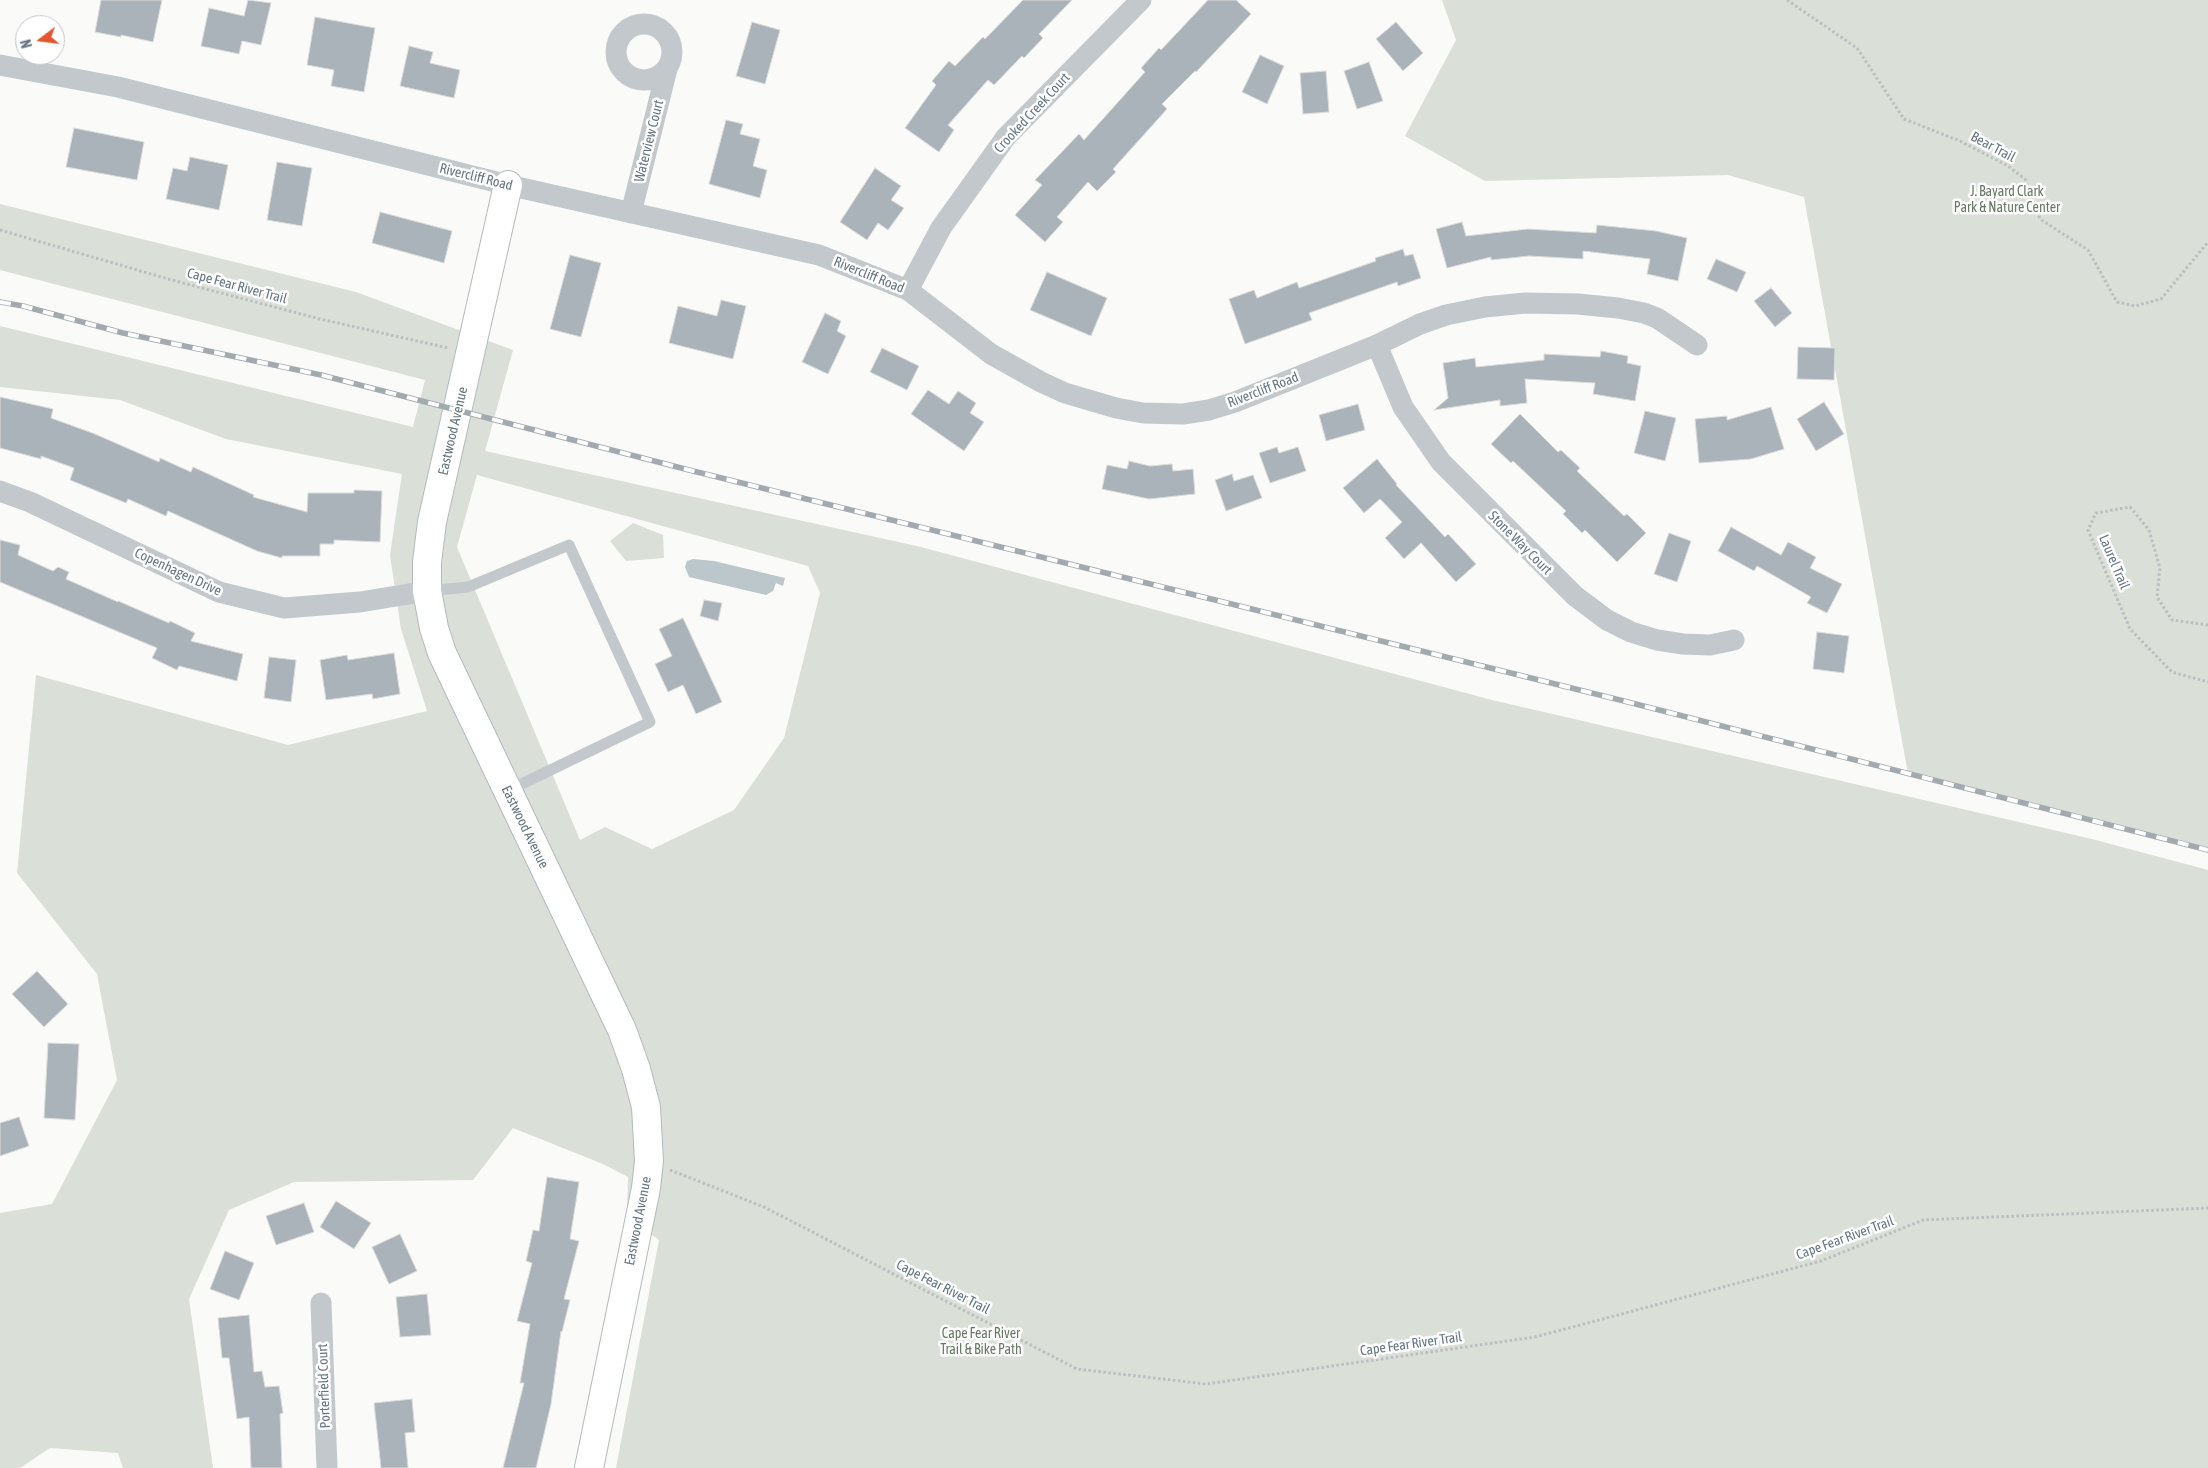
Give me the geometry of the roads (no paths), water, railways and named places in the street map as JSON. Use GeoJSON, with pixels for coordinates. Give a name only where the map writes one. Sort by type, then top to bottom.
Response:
{"type":"FeatureCollection","features":[{"type":"Feature","properties":{"kind":"street","name":"Crooked Creek Court"},"geometry":{"type":"LineString","coordinates":[[908,290],[940,228],[1006,138],[1141,0]]}},
{"type":"Feature","properties":{"kind":"street","name":"Rivercliff Road"},"geometry":{"type":"LineString","coordinates":[[0,65],[118,88],[508,185],[631,214],[819,254],[908,290],[991,354],[1041,382],[1099,403],[1142,413],[1183,414],[1209,410],[1235,402],[1377,345],[1420,324],[1446,315],[1485,307],[1534,303],[1578,304],[1644,313],[1668,325],[1697,345]]}},
{"type":"Feature","properties":{"kind":"street","name":"Waterview Court"},"geometry":{"type":"LineString","coordinates":[[631,214],[666,69]]}},
{"type":"Feature","properties":{"kind":"street","name":"Eastwood Avenue"},"geometry":{"type":"LineString","coordinates":[[508,185],[432,522],[427,562],[427,591],[434,628],[442,653],[622,1030],[646,1107],[649,1161],[646,1188],[589,1468]]}},
{"type":"Feature","properties":{"kind":"street","name":"Stone Way Court"},"geometry":{"type":"LineString","coordinates":[[1377,345],[1404,407],[1441,462],[1575,596],[1607,620],[1631,632],[1657,640],[1683,644],[1710,644],[1734,640]]}},
{"type":"Feature","properties":{"kind":"street","name":"Copenhagen Drive"},"geometry":{"type":"LineString","coordinates":[[0,491],[30,502],[219,592],[284,608],[360,602],[427,591]]}},
{"type":"Feature","properties":{"kind":"street","name":"Porterfield Court"},"geometry":{"type":"LineString","coordinates":[[320,1303],[327,1468]]}},
{"type":"Feature","properties":{"kind":"lane"},"geometry":{"type":"LineString","coordinates":[[427,591],[468,587],[569,545],[650,722],[507,791]]}},
{"type":"Feature","properties":{"kind":"railway"},"geometry":{"type":"LineString","coordinates":[[0,302],[23,306],[123,333],[321,375],[689,470],[1624,701],[2208,850]]}},
{"type":"Feature","properties":{"kind":"park label","name":"J. Bayard Clark Park & Nature Center"},"geometry":{"type":"Point","coordinates":[2007,200]}},
{"type":"Feature","properties":{"kind":"park label","name":"Cape Fear River Trail & Bike Path"},"geometry":{"type":"Point","coordinates":[981,1342]}}]}
